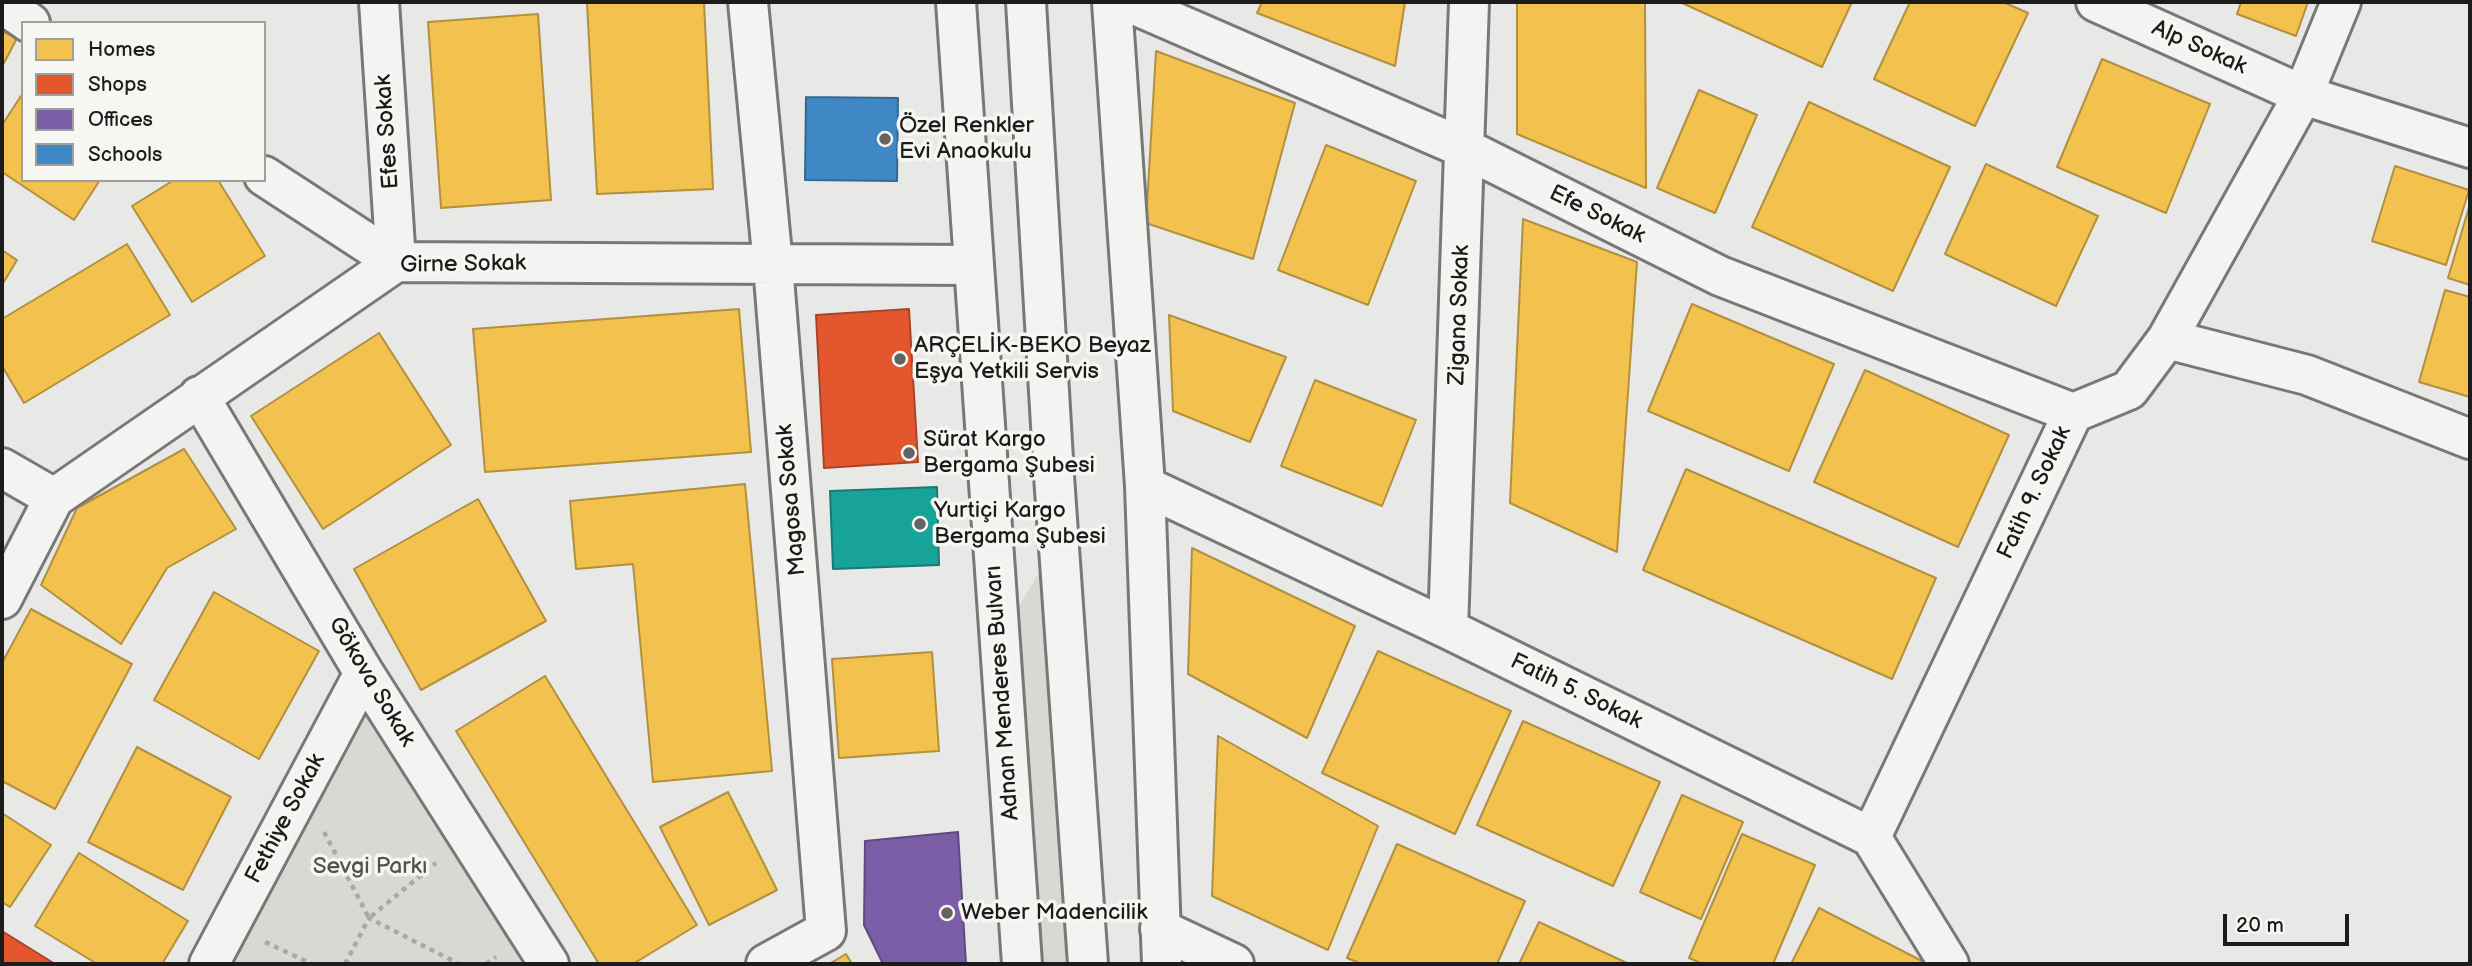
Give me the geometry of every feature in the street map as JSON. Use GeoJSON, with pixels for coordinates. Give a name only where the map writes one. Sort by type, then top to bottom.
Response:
{"type":"FeatureCollection","features":[{"type":"Feature","properties":{"kind":"street","name":"Efes Sokak"},"geometry":{"type":"LineString","coordinates":[[379,2],[396,262]]}},
{"type":"Feature","properties":{"kind":"street","name":"Magosa Sokak"},"geometry":{"type":"LineString","coordinates":[[748,2],[773,265],[826,931],[766,964]]}},
{"type":"Feature","properties":{"kind":"street","name":"Adnan Menderes Bulvarı"},"geometry":{"type":"LineString","coordinates":[[956,2],[1022,964]]}},
{"type":"Feature","properties":{"kind":"street"},"geometry":{"type":"LineString","coordinates":[[1026,2],[1055,490],[1088,964]]}},
{"type":"Feature","properties":{"kind":"street"},"geometry":{"type":"LineString","coordinates":[[1112,2],[1145,486],[1161,946],[1234,964]]}},
{"type":"Feature","properties":{"kind":"street","name":"Efe Sokak"},"geometry":{"type":"LineString","coordinates":[[1128,2],[1466,149],[1720,276],[2073,413]]}},
{"type":"Feature","properties":{"kind":"street","name":"Zigana Sokak"},"geometry":{"type":"LineString","coordinates":[[1448,629],[1469,2]]}},
{"type":"Feature","properties":{"kind":"street","name":"Alp Sokak"},"geometry":{"type":"LineString","coordinates":[[2096,2],[2302,95],[2470,148]]}},
{"type":"Feature","properties":{"kind":"street","name":"Fatih 9. Sokak"},"geometry":{"type":"LineString","coordinates":[[1871,837],[2073,413],[2129,390],[2166,339],[2302,95],[2341,2]]}},
{"type":"Feature","properties":{"kind":"street"},"geometry":{"type":"LineString","coordinates":[[2,4],[27,21]]}},
{"type":"Feature","properties":{"kind":"street"},"geometry":{"type":"LineString","coordinates":[[266,177],[396,262]]}},
{"type":"Feature","properties":{"kind":"street","name":"Girne Sokak"},"geometry":{"type":"LineString","coordinates":[[2,599],[54,498],[396,262],[973,265]]}},
{"type":"Feature","properties":{"kind":"street"},"geometry":{"type":"LineString","coordinates":[[2166,339],[2307,375],[2470,439]]}},
{"type":"Feature","properties":{"kind":"street","name":"Gökova Sokak"},"geometry":{"type":"LineString","coordinates":[[199,396],[364,673],[549,964]]}},
{"type":"Feature","properties":{"kind":"street"},"geometry":{"type":"LineString","coordinates":[[2,468],[54,498]]}},
{"type":"Feature","properties":{"kind":"street","name":"Fatih 5. Sokak"},"geometry":{"type":"LineString","coordinates":[[1145,486],[1448,629],[1871,837]]}},
{"type":"Feature","properties":{"kind":"street","name":"Fethiye Sokak"},"geometry":{"type":"LineString","coordinates":[[209,964],[364,673]]}},
{"type":"Feature","properties":{"kind":"street"},"geometry":{"type":"LineString","coordinates":[[1871,837],[1949,964]]}},
{"type":"Feature","properties":{"kind":"path"},"geometry":{"type":"LineString","coordinates":[[302,789],[369,918],[459,964]]}},
{"type":"Feature","properties":{"kind":"path"},"geometry":{"type":"LineString","coordinates":[[345,964],[369,918],[467,838]]}},
{"type":"Feature","properties":{"kind":"path"},"geometry":{"type":"LineString","coordinates":[[230,925],[312,964]]}},
{"type":"Feature","properties":{"kind":"shaded area"},"geometry":{"type":"Polygon","coordinates":[[[1043,566],[1072,964],[1041,964],[1017,609],[1043,566]]]}},
{"type":"Feature","properties":{"kind":"shaded area","name":"Sevgi Parkı"},"geometry":{"type":"Polygon","coordinates":[[[364,673],[549,964],[209,964],[364,673]]]}},
{"type":"Feature","properties":{"kind":"building: Homes"},"geometry":{"type":"Polygon","coordinates":[[[587,2],[704,2],[713,189],[597,194],[587,2]]]}},
{"type":"Feature","properties":{"kind":"building: Homes"},"geometry":{"type":"Polygon","coordinates":[[[1262,2],[1405,2],[1395,66],[1257,13],[1262,2]]]}},
{"type":"Feature","properties":{"kind":"building: Homes"},"geometry":{"type":"Polygon","coordinates":[[[1517,2],[1645,2],[1646,188],[1517,134],[1517,2]]]}},
{"type":"Feature","properties":{"kind":"building: Homes"},"geometry":{"type":"Polygon","coordinates":[[[1680,2],[1852,2],[1822,67],[1680,2]]]}},
{"type":"Feature","properties":{"kind":"building: Homes"},"geometry":{"type":"Polygon","coordinates":[[[1910,2],[2003,2],[2028,13],[1975,126],[1874,79],[1910,2]]]}},
{"type":"Feature","properties":{"kind":"building: Homes"},"geometry":{"type":"Polygon","coordinates":[[[2241,2],[2308,2],[2296,36],[2237,14],[2241,2]]]}},
{"type":"Feature","properties":{"kind":"building: Homes"},"geometry":{"type":"Polygon","coordinates":[[[538,14],[551,200],[441,208],[428,22],[538,14]]]}},
{"type":"Feature","properties":{"kind":"building: Homes"},"geometry":{"type":"Polygon","coordinates":[[[2,31],[17,38],[2,67],[2,31]]]}},
{"type":"Feature","properties":{"kind":"building: Homes"},"geometry":{"type":"Polygon","coordinates":[[[1156,51],[1295,103],[1253,259],[1146,223],[1156,51]]]}},
{"type":"Feature","properties":{"kind":"building: Homes"},"geometry":{"type":"Polygon","coordinates":[[[2102,59],[2210,104],[2166,213],[2057,167],[2102,59]]]}},
{"type":"Feature","properties":{"kind":"building: Homes"},"geometry":{"type":"Polygon","coordinates":[[[1699,90],[1757,115],[1715,213],[1657,188],[1699,90]]]}},
{"type":"Feature","properties":{"kind":"building: Homes"},"geometry":{"type":"Polygon","coordinates":[[[21,96],[21,182],[99,182],[74,220],[2,172],[2,125],[21,96]]]}},
{"type":"Feature","properties":{"kind":"building: Homes"},"geometry":{"type":"Polygon","coordinates":[[[1809,102],[1950,167],[1893,291],[1752,227],[1809,102]]]}},
{"type":"Feature","properties":{"kind":"building: Homes"},"geometry":{"type":"Polygon","coordinates":[[[1326,145],[1416,181],[1368,305],[1278,270],[1326,145]]]}},
{"type":"Feature","properties":{"kind":"building: Homes"},"geometry":{"type":"Polygon","coordinates":[[[1986,164],[2098,216],[2056,306],[1945,254],[1986,164]]]}},
{"type":"Feature","properties":{"kind":"building: Homes"},"geometry":{"type":"Polygon","coordinates":[[[2395,166],[2469,190],[2446,265],[2372,241],[2395,166]]]}},
{"type":"Feature","properties":{"kind":"building: Homes"},"geometry":{"type":"Polygon","coordinates":[[[171,182],[219,182],[265,256],[192,302],[132,206],[171,182]]]}},
{"type":"Feature","properties":{"kind":"building: Homes"},"geometry":{"type":"Polygon","coordinates":[[[2470,204],[2470,285],[2448,278],[2470,204]]]}},
{"type":"Feature","properties":{"kind":"building: Homes"},"geometry":{"type":"Polygon","coordinates":[[[1523,219],[1637,262],[1617,552],[1510,503],[1523,219]]]}},
{"type":"Feature","properties":{"kind":"building: Homes"},"geometry":{"type":"Polygon","coordinates":[[[127,244],[170,315],[24,403],[2,366],[2,319],[127,244]]]}},
{"type":"Feature","properties":{"kind":"building: Homes"},"geometry":{"type":"Polygon","coordinates":[[[2,250],[17,260],[2,285],[2,250]]]}},
{"type":"Feature","properties":{"kind":"building: Homes"},"geometry":{"type":"Polygon","coordinates":[[[2445,290],[2470,297],[2470,397],[2419,382],[2445,290]]]}},
{"type":"Feature","properties":{"kind":"building: Homes"},"geometry":{"type":"Polygon","coordinates":[[[1692,304],[1834,364],[1789,471],[1648,411],[1692,304]]]}},
{"type":"Feature","properties":{"kind":"building: Homes"},"geometry":{"type":"Polygon","coordinates":[[[739,309],[751,452],[485,472],[473,329],[739,309]]]}},
{"type":"Feature","properties":{"kind":"building: Homes"},"geometry":{"type":"Polygon","coordinates":[[[1169,315],[1286,357],[1250,442],[1173,411],[1169,315]]]}},
{"type":"Feature","properties":{"kind":"building: Homes"},"geometry":{"type":"Polygon","coordinates":[[[379,333],[451,445],[323,529],[251,416],[379,333]]]}},
{"type":"Feature","properties":{"kind":"building: Homes"},"geometry":{"type":"Polygon","coordinates":[[[1865,370],[2009,435],[1958,547],[1814,482],[1865,370]]]}},
{"type":"Feature","properties":{"kind":"building: Homes"},"geometry":{"type":"Polygon","coordinates":[[[1315,380],[1416,420],[1382,506],[1281,466],[1315,380]]]}},
{"type":"Feature","properties":{"kind":"building: Homes"},"geometry":{"type":"Polygon","coordinates":[[[184,449],[236,529],[167,568],[121,644],[41,585],[77,508],[184,449]]]}},
{"type":"Feature","properties":{"kind":"building: Homes"},"geometry":{"type":"Polygon","coordinates":[[[1686,469],[1936,578],[1892,679],[1643,570],[1686,469]]]}},
{"type":"Feature","properties":{"kind":"building: Homes"},"geometry":{"type":"Polygon","coordinates":[[[745,484],[772,771],[653,782],[633,564],[576,569],[570,501],[745,484]]]}},
{"type":"Feature","properties":{"kind":"building: Homes"},"geometry":{"type":"Polygon","coordinates":[[[478,499],[546,621],[421,690],[354,569],[478,499]]]}},
{"type":"Feature","properties":{"kind":"building: Homes"},"geometry":{"type":"Polygon","coordinates":[[[1192,548],[1355,626],[1307,738],[1188,674],[1192,548]]]}},
{"type":"Feature","properties":{"kind":"building: Homes"},"geometry":{"type":"Polygon","coordinates":[[[214,592],[319,651],[259,759],[154,700],[214,592]]]}},
{"type":"Feature","properties":{"kind":"building: Homes"},"geometry":{"type":"Polygon","coordinates":[[[31,609],[132,664],[55,809],[2,781],[2,663],[31,609]]]}},
{"type":"Feature","properties":{"kind":"building: Homes"},"geometry":{"type":"Polygon","coordinates":[[[1378,651],[1511,711],[1455,834],[1322,773],[1378,651]]]}},
{"type":"Feature","properties":{"kind":"building: Homes"},"geometry":{"type":"Polygon","coordinates":[[[932,652],[939,751],[839,758],[832,659],[932,652]]]}},
{"type":"Feature","properties":{"kind":"building: Homes"},"geometry":{"type":"Polygon","coordinates":[[[545,676],[697,925],[633,964],[599,964],[456,731],[545,676]]]}},
{"type":"Feature","properties":{"kind":"building: Homes"},"geometry":{"type":"Polygon","coordinates":[[[1523,721],[1660,782],[1613,886],[1477,825],[1523,721]]]}},
{"type":"Feature","properties":{"kind":"building: Homes"},"geometry":{"type":"Polygon","coordinates":[[[1218,736],[1378,826],[1328,950],[1212,896],[1218,736]]]}},
{"type":"Feature","properties":{"kind":"building: Homes"},"geometry":{"type":"Polygon","coordinates":[[[137,747],[231,797],[183,890],[88,842],[137,747]]]}},
{"type":"Feature","properties":{"kind":"building: Homes"},"geometry":{"type":"Polygon","coordinates":[[[728,792],[777,890],[709,925],[660,827],[728,792]]]}},
{"type":"Feature","properties":{"kind":"building: Homes"},"geometry":{"type":"Polygon","coordinates":[[[1682,795],[1743,822],[1701,919],[1640,892],[1682,795]]]}},
{"type":"Feature","properties":{"kind":"building: Homes"},"geometry":{"type":"Polygon","coordinates":[[[2,813],[51,845],[10,907],[2,902],[2,813]]]}},
{"type":"Feature","properties":{"kind":"building: Homes"},"geometry":{"type":"Polygon","coordinates":[[[1742,834],[1815,865],[1773,964],[1703,964],[1689,958],[1742,834]]]}},
{"type":"Feature","properties":{"kind":"building: Homes"},"geometry":{"type":"Polygon","coordinates":[[[1397,844],[1525,901],[1497,964],[1362,964],[1347,958],[1397,844]]]}},
{"type":"Feature","properties":{"kind":"building: Homes"},"geometry":{"type":"Polygon","coordinates":[[[79,853],[188,921],[162,964],[97,964],[35,926],[79,853]]]}},
{"type":"Feature","properties":{"kind":"building: Homes"},"geometry":{"type":"Polygon","coordinates":[[[1819,908],[1924,962],[1923,964],[1791,964],[1819,908]]]}},
{"type":"Feature","properties":{"kind":"building: Homes"},"geometry":{"type":"Polygon","coordinates":[[[1539,922],[1629,964],[1519,964],[1539,922]]]}},
{"type":"Feature","properties":{"kind":"building: Homes"},"geometry":{"type":"Polygon","coordinates":[[[846,954],[852,964],[829,964],[846,954]]]}},
{"type":"Feature","properties":{"kind":"building: Shops"},"geometry":{"type":"Polygon","coordinates":[[[909,309],[918,462],[824,468],[816,315],[909,309]]]}},
{"type":"Feature","properties":{"kind":"building: Shops"},"geometry":{"type":"Polygon","coordinates":[[[2,931],[55,964],[2,964],[2,931]]]}},
{"type":"Feature","properties":{"kind":"building: Offices"},"geometry":{"type":"Polygon","coordinates":[[[958,832],[966,964],[883,964],[864,925],[865,841],[958,832]]]}},
{"type":"Feature","properties":{"kind":"building: Schools"},"geometry":{"type":"Polygon","coordinates":[[[806,97],[898,98],[897,181],[805,180],[806,97]]]}},
{"type":"Feature","properties":{"kind":"building: Public"},"geometry":{"type":"Polygon","coordinates":[[[937,487],[939,565],[833,569],[830,491],[937,487]]]}},
{"type":"Feature","properties":{"kind":"place","name":"Özel Renkler Evi Anaokulu"},"geometry":{"type":"Point","coordinates":[885,139]}},
{"type":"Feature","properties":{"kind":"place","name":"ARÇELİK-BEKO Beyaz Eşya Yetkili Servis"},"geometry":{"type":"Point","coordinates":[900,359]}},
{"type":"Feature","properties":{"kind":"place","name":"Sürat Kargo Bergama Şubesi"},"geometry":{"type":"Point","coordinates":[909,453]}},
{"type":"Feature","properties":{"kind":"place","name":"Yurtiçi Kargo Bergama Şubesi"},"geometry":{"type":"Point","coordinates":[920,524]}},
{"type":"Feature","properties":{"kind":"place","name":"Weber Madencilik"},"geometry":{"type":"Point","coordinates":[947,913]}}]}
